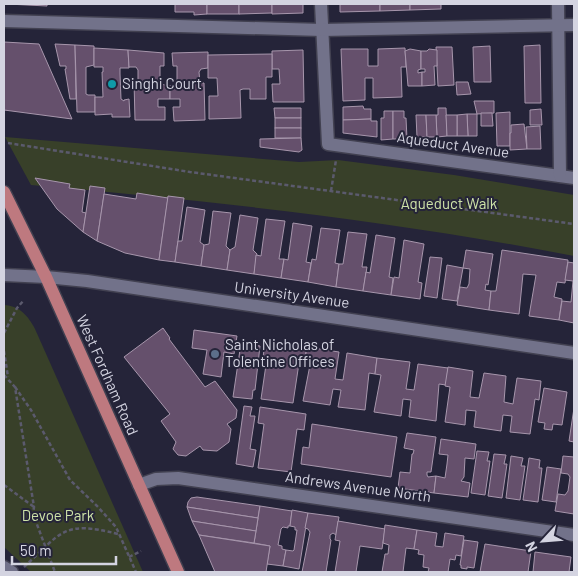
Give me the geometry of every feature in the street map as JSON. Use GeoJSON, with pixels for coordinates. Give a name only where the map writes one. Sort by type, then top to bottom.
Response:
{"type":"FeatureCollection","features":[{"type":"Feature","properties":{"kind":"main road","name":"West Fordham Road"},"geometry":{"type":"LineString","coordinates":[[4,192],[46,277],[178,572]]}},
{"type":"Feature","properties":{"kind":"street"},"geometry":{"type":"LineString","coordinates":[[321,4],[322,30]]}},
{"type":"Feature","properties":{"kind":"street"},"geometry":{"type":"LineString","coordinates":[[558,4],[560,176]]}},
{"type":"Feature","properties":{"kind":"street"},"geometry":{"type":"LineString","coordinates":[[4,21],[322,30],[574,26]]}},
{"type":"Feature","properties":{"kind":"street","name":"Aqueduct Avenue"},"geometry":{"type":"LineString","coordinates":[[322,30],[328,144],[574,178]]}},
{"type":"Feature","properties":{"kind":"street","name":"University Avenue"},"geometry":{"type":"LineString","coordinates":[[4,276],[46,277],[97,282],[574,353]]}},
{"type":"Feature","properties":{"kind":"street","name":"Andrews Avenue North"},"geometry":{"type":"LineString","coordinates":[[139,486],[156,479],[178,478],[574,536]]}},
{"type":"Feature","properties":{"kind":"street"},"geometry":{"type":"LineString","coordinates":[[4,567],[17,570]]}},
{"type":"Feature","properties":{"kind":"path"},"geometry":{"type":"LineString","coordinates":[[8,143],[190,172],[574,224]]}},
{"type":"Feature","properties":{"kind":"path"},"geometry":{"type":"LineString","coordinates":[[331,191],[336,160]]}},
{"type":"Feature","properties":{"kind":"path"},"geometry":{"type":"LineString","coordinates":[[4,333],[17,308],[24,300]]}},
{"type":"Feature","properties":{"kind":"path"},"geometry":{"type":"LineString","coordinates":[[4,351],[8,378]]}},
{"type":"Feature","properties":{"kind":"path"},"geometry":{"type":"LineString","coordinates":[[4,375],[31,410],[70,480],[116,527],[136,572]]}},
{"type":"Feature","properties":{"kind":"path"},"geometry":{"type":"LineString","coordinates":[[15,387],[34,507],[33,514],[55,572]]}},
{"type":"Feature","properties":{"kind":"path"},"geometry":{"type":"LineString","coordinates":[[4,485],[34,507]]}},
{"type":"Feature","properties":{"kind":"path"},"geometry":{"type":"LineString","coordinates":[[17,570],[55,537],[66,531],[92,528],[119,534]]}},
{"type":"Feature","properties":{"kind":"path"},"geometry":{"type":"LineString","coordinates":[[129,556],[141,551]]}},
{"type":"Feature","properties":{"kind":"green space","name":"Aqueduct Walk"},"geometry":{"type":"Polygon","coordinates":[[[5,137],[299,162],[338,160],[454,175],[574,195],[574,256],[439,232],[304,213],[31,185],[5,137]]]}},
{"type":"Feature","properties":{"kind":"green space","name":"Devoe Park"},"geometry":{"type":"Polygon","coordinates":[[[4,305],[15,307],[23,313],[35,329],[143,572],[31,572],[4,547],[4,305]]]}},
{"type":"Feature","properties":{"kind":"building"},"geometry":{"type":"Polygon","coordinates":[[[7,4],[47,4],[47,6],[7,4]]]}},
{"type":"Feature","properties":{"kind":"building"},"geometry":{"type":"Polygon","coordinates":[[[175,4],[207,4],[207,14],[194,15],[194,12],[175,12],[175,4]]]}},
{"type":"Feature","properties":{"kind":"building"},"geometry":{"type":"Polygon","coordinates":[[[207,4],[239,4],[239,14],[207,14],[207,4]]]}},
{"type":"Feature","properties":{"kind":"building"},"geometry":{"type":"Polygon","coordinates":[[[239,4],[272,4],[272,13],[239,14],[239,4]]]}},
{"type":"Feature","properties":{"kind":"building"},"geometry":{"type":"Polygon","coordinates":[[[272,4],[303,4],[303,13],[272,14],[272,4]]]}},
{"type":"Feature","properties":{"kind":"building"},"geometry":{"type":"Polygon","coordinates":[[[340,4],[380,4],[380,11],[340,12],[340,4]]]}},
{"type":"Feature","properties":{"kind":"building"},"geometry":{"type":"Polygon","coordinates":[[[380,4],[410,4],[410,10],[380,11],[380,4]]]}},
{"type":"Feature","properties":{"kind":"building"},"geometry":{"type":"Polygon","coordinates":[[[410,4],[441,4],[441,9],[410,10],[410,4]]]}},
{"type":"Feature","properties":{"kind":"building"},"geometry":{"type":"Polygon","coordinates":[[[4,42],[39,44],[72,119],[4,110],[4,42]]]}},
{"type":"Feature","properties":{"kind":"building"},"geometry":{"type":"Polygon","coordinates":[[[55,44],[75,45],[76,99],[70,99],[66,66],[60,66],[55,44]]]}},
{"type":"Feature","properties":{"kind":"building"},"geometry":{"type":"Polygon","coordinates":[[[75,45],[94,46],[94,65],[86,67],[86,94],[95,95],[95,112],[77,112],[75,45]]]}},
{"type":"Feature","properties":{"kind":"building"},"geometry":{"type":"Polygon","coordinates":[[[540,45],[541,103],[525,103],[524,46],[540,45]]]}},
{"type":"Feature","properties":{"kind":"building"},"geometry":{"type":"Polygon","coordinates":[[[490,46],[491,82],[474,82],[473,47],[490,46]]]}},
{"type":"Feature","properties":{"kind":"building"},"geometry":{"type":"Polygon","coordinates":[[[436,47],[452,47],[454,85],[438,86],[436,47]]]}},
{"type":"Feature","properties":{"kind":"building","name":"Singhi Court"},"geometry":{"type":"Polygon","coordinates":[[[94,48],[128,50],[129,68],[120,68],[120,74],[121,99],[124,101],[129,99],[130,117],[112,117],[112,114],[95,115],[95,97],[103,97],[103,67],[94,67],[94,48]]]}},
{"type":"Feature","properties":{"kind":"building"},"geometry":{"type":"Polygon","coordinates":[[[405,48],[406,67],[401,67],[402,97],[373,98],[373,78],[365,78],[365,100],[343,101],[341,49],[368,49],[368,66],[378,66],[378,49],[405,48]]]}},
{"type":"Feature","properties":{"kind":"building"},"geometry":{"type":"Polygon","coordinates":[[[410,49],[421,51],[421,69],[418,70],[418,73],[422,72],[422,86],[408,86],[405,51],[410,49]]]}},
{"type":"Feature","properties":{"kind":"building"},"geometry":{"type":"Polygon","coordinates":[[[128,50],[164,53],[164,66],[160,66],[160,84],[170,86],[170,99],[158,99],[158,107],[165,107],[165,120],[135,120],[134,81],[138,81],[138,70],[136,67],[129,67],[128,50]]]}},
{"type":"Feature","properties":{"kind":"building"},"geometry":{"type":"Polygon","coordinates":[[[303,50],[304,102],[273,102],[272,84],[280,84],[279,69],[272,69],[272,51],[303,50]]]}},
{"type":"Feature","properties":{"kind":"building"},"geometry":{"type":"Polygon","coordinates":[[[437,50],[437,66],[434,66],[435,85],[422,86],[422,72],[425,72],[425,69],[421,69],[421,51],[437,50]]]}},
{"type":"Feature","properties":{"kind":"building"},"geometry":{"type":"Polygon","coordinates":[[[208,52],[208,68],[201,69],[199,72],[200,83],[204,83],[205,120],[174,121],[173,107],[180,107],[180,99],[170,99],[170,86],[177,84],[177,66],[173,66],[172,53],[208,52]]]}},
{"type":"Feature","properties":{"kind":"building"},"geometry":{"type":"Polygon","coordinates":[[[272,54],[272,77],[266,77],[266,99],[250,99],[250,89],[240,90],[241,118],[209,119],[209,96],[218,96],[217,78],[208,78],[208,55],[272,54]]]}},
{"type":"Feature","properties":{"kind":"building"},"geometry":{"type":"Polygon","coordinates":[[[456,82],[468,82],[471,94],[457,95],[456,82]]]}},
{"type":"Feature","properties":{"kind":"building"},"geometry":{"type":"Polygon","coordinates":[[[474,101],[494,101],[494,113],[477,114],[474,101]]]}},
{"type":"Feature","properties":{"kind":"building"},"geometry":{"type":"Polygon","coordinates":[[[363,106],[364,109],[371,109],[371,119],[343,120],[343,107],[363,106]]]}},
{"type":"Feature","properties":{"kind":"building"},"geometry":{"type":"Polygon","coordinates":[[[274,108],[301,108],[301,118],[275,118],[274,108]]]}},
{"type":"Feature","properties":{"kind":"building"},"geometry":{"type":"Polygon","coordinates":[[[438,108],[446,108],[447,136],[437,137],[436,115],[438,115],[438,108]]]}},
{"type":"Feature","properties":{"kind":"building"},"geometry":{"type":"Polygon","coordinates":[[[541,109],[542,125],[530,125],[530,110],[541,109]]]}},
{"type":"Feature","properties":{"kind":"building"},"geometry":{"type":"Polygon","coordinates":[[[384,111],[393,111],[393,139],[381,140],[381,118],[384,118],[384,111]]]}},
{"type":"Feature","properties":{"kind":"building"},"geometry":{"type":"Polygon","coordinates":[[[393,111],[404,111],[407,139],[393,139],[393,111]]]}},
{"type":"Feature","properties":{"kind":"building"},"geometry":{"type":"Polygon","coordinates":[[[510,112],[510,146],[497,146],[496,113],[510,112]]]}},
{"type":"Feature","properties":{"kind":"building"},"geometry":{"type":"Polygon","coordinates":[[[481,113],[492,113],[493,126],[481,126],[481,113]]]}},
{"type":"Feature","properties":{"kind":"building"},"geometry":{"type":"Polygon","coordinates":[[[467,114],[477,114],[477,136],[468,136],[467,114]]]}},
{"type":"Feature","properties":{"kind":"building"},"geometry":{"type":"Polygon","coordinates":[[[467,114],[468,136],[457,136],[457,115],[467,114]]]}},
{"type":"Feature","properties":{"kind":"building"},"geometry":{"type":"Polygon","coordinates":[[[416,115],[426,115],[427,137],[417,137],[416,115]]]}},
{"type":"Feature","properties":{"kind":"building"},"geometry":{"type":"Polygon","coordinates":[[[426,115],[436,115],[437,137],[427,137],[426,115]]]}},
{"type":"Feature","properties":{"kind":"building"},"geometry":{"type":"Polygon","coordinates":[[[446,115],[457,115],[457,136],[447,136],[446,115]]]}},
{"type":"Feature","properties":{"kind":"building"},"geometry":{"type":"Polygon","coordinates":[[[275,118],[301,118],[301,128],[275,128],[275,118]]]}},
{"type":"Feature","properties":{"kind":"building"},"geometry":{"type":"Polygon","coordinates":[[[371,119],[371,121],[377,121],[377,137],[343,133],[343,120],[371,119]]]}},
{"type":"Feature","properties":{"kind":"building"},"geometry":{"type":"Polygon","coordinates":[[[524,124],[527,149],[510,150],[511,125],[524,124]]]}},
{"type":"Feature","properties":{"kind":"building"},"geometry":{"type":"Polygon","coordinates":[[[540,126],[541,149],[527,149],[526,127],[540,126]]]}},
{"type":"Feature","properties":{"kind":"building"},"geometry":{"type":"Polygon","coordinates":[[[275,128],[301,128],[301,138],[275,138],[275,128]]]}},
{"type":"Feature","properties":{"kind":"building"},"geometry":{"type":"Polygon","coordinates":[[[301,138],[302,150],[299,152],[260,147],[260,139],[301,138]]]}},
{"type":"Feature","properties":{"kind":"building"},"geometry":{"type":"Polygon","coordinates":[[[35,178],[70,184],[69,188],[85,190],[82,212],[86,213],[83,232],[57,209],[35,178]]]}},
{"type":"Feature","properties":{"kind":"building"},"geometry":{"type":"Polygon","coordinates":[[[90,186],[105,188],[97,241],[83,232],[90,186]]]}},
{"type":"Feature","properties":{"kind":"building"},"geometry":{"type":"Polygon","coordinates":[[[137,193],[168,198],[159,260],[125,253],[97,241],[104,194],[136,199],[137,193]]]}},
{"type":"Feature","properties":{"kind":"building"},"geometry":{"type":"Polygon","coordinates":[[[168,196],[184,198],[175,262],[159,260],[168,196]]]}},
{"type":"Feature","properties":{"kind":"building"},"geometry":{"type":"Polygon","coordinates":[[[187,207],[205,210],[200,242],[204,245],[201,266],[175,262],[178,241],[182,241],[187,207]]]}},
{"type":"Feature","properties":{"kind":"building"},"geometry":{"type":"Polygon","coordinates":[[[213,211],[231,213],[226,246],[230,250],[227,270],[201,266],[204,245],[209,244],[213,211]]]}},
{"type":"Feature","properties":{"kind":"building"},"geometry":{"type":"Polygon","coordinates":[[[240,215],[258,218],[253,250],[257,254],[254,274],[227,270],[230,250],[235,247],[240,215]]]}},
{"type":"Feature","properties":{"kind":"building"},"geometry":{"type":"Polygon","coordinates":[[[266,219],[285,221],[279,259],[284,259],[281,278],[254,274],[256,255],[261,256],[266,219]]]}},
{"type":"Feature","properties":{"kind":"building"},"geometry":{"type":"Polygon","coordinates":[[[293,223],[312,226],[306,262],[311,263],[308,282],[281,278],[284,259],[288,260],[293,223]]]}},
{"type":"Feature","properties":{"kind":"building"},"geometry":{"type":"Polygon","coordinates":[[[321,228],[340,230],[335,263],[339,264],[336,287],[308,282],[312,259],[316,260],[321,228]]]}},
{"type":"Feature","properties":{"kind":"building"},"geometry":{"type":"Polygon","coordinates":[[[348,232],[367,234],[362,267],[367,267],[363,291],[336,287],[339,264],[343,264],[348,232]]]}},
{"type":"Feature","properties":{"kind":"building"},"geometry":{"type":"Polygon","coordinates":[[[376,235],[395,238],[389,277],[393,278],[391,295],[363,291],[366,272],[370,273],[376,235]]]}},
{"type":"Feature","properties":{"kind":"building"},"geometry":{"type":"Polygon","coordinates":[[[404,240],[424,244],[418,282],[422,283],[420,299],[391,295],[394,277],[399,278],[404,240]]]}},
{"type":"Feature","properties":{"kind":"building"},"geometry":{"type":"Polygon","coordinates":[[[466,250],[493,254],[488,285],[486,284],[485,290],[491,291],[489,310],[457,305],[460,287],[467,288],[469,284],[470,269],[463,268],[466,250]]]}},
{"type":"Feature","properties":{"kind":"building"},"geometry":{"type":"Polygon","coordinates":[[[502,250],[568,260],[565,283],[557,282],[554,297],[562,299],[559,320],[529,316],[536,275],[523,274],[519,314],[489,310],[491,291],[496,291],[502,250]]]}},
{"type":"Feature","properties":{"kind":"building"},"geometry":{"type":"Polygon","coordinates":[[[430,257],[442,258],[437,298],[424,296],[430,257]]]}},
{"type":"Feature","properties":{"kind":"building"},"geometry":{"type":"Polygon","coordinates":[[[568,262],[574,263],[574,323],[559,320],[562,301],[571,302],[573,281],[565,280],[568,262]]]}},
{"type":"Feature","properties":{"kind":"building"},"geometry":{"type":"Polygon","coordinates":[[[447,265],[463,268],[457,301],[442,299],[447,265]]]}},
{"type":"Feature","properties":{"kind":"building"},"geometry":{"type":"Polygon","coordinates":[[[163,328],[205,387],[215,381],[237,410],[236,418],[227,424],[231,429],[229,442],[217,451],[203,450],[200,446],[186,456],[178,455],[173,449],[176,442],[161,421],[170,414],[124,357],[163,328]]]}},
{"type":"Feature","properties":{"kind":"building","name":"Saint Nicholas of Tolentine Offices"},"geometry":{"type":"Polygon","coordinates":[[[194,330],[237,336],[234,354],[224,352],[221,377],[203,374],[207,350],[192,348],[194,330]]]}},
{"type":"Feature","properties":{"kind":"building"},"geometry":{"type":"Polygon","coordinates":[[[265,341],[307,347],[304,364],[299,363],[293,403],[261,399],[267,358],[263,358],[265,341]]]}},
{"type":"Feature","properties":{"kind":"building"},"geometry":{"type":"Polygon","coordinates":[[[241,343],[260,346],[255,390],[253,390],[252,399],[233,397],[241,343]]]}},
{"type":"Feature","properties":{"kind":"building"},"geometry":{"type":"Polygon","coordinates":[[[307,347],[339,352],[335,379],[343,380],[347,353],[377,358],[375,374],[369,373],[365,410],[338,407],[341,390],[333,389],[330,405],[303,401],[310,365],[304,364],[307,347]]]}},
{"type":"Feature","properties":{"kind":"building"},"geometry":{"type":"Polygon","coordinates":[[[377,358],[410,362],[406,389],[414,390],[418,364],[448,368],[446,385],[439,384],[436,421],[409,417],[411,400],[403,399],[401,416],[374,412],[381,375],[375,374],[377,358]]]}},
{"type":"Feature","properties":{"kind":"building"},"geometry":{"type":"Polygon","coordinates":[[[448,367],[473,371],[470,397],[479,398],[484,373],[506,376],[504,402],[513,404],[517,378],[541,381],[539,400],[535,399],[530,434],[510,432],[512,416],[503,415],[501,431],[474,427],[476,411],[466,410],[465,425],[445,422],[450,387],[445,386],[448,367]]]}},
{"type":"Feature","properties":{"kind":"building"},"geometry":{"type":"Polygon","coordinates":[[[544,388],[567,392],[562,425],[553,424],[552,430],[544,429],[545,423],[538,422],[544,388]]]}},
{"type":"Feature","properties":{"kind":"building"},"geometry":{"type":"Polygon","coordinates":[[[244,406],[252,407],[250,416],[255,416],[250,449],[256,450],[253,467],[236,464],[244,406]]]}},
{"type":"Feature","properties":{"kind":"building"},"geometry":{"type":"Polygon","coordinates":[[[260,407],[306,414],[304,430],[297,429],[291,472],[258,468],[264,424],[258,423],[260,407]]]}},
{"type":"Feature","properties":{"kind":"building"},"geometry":{"type":"Polygon","coordinates":[[[574,408],[574,442],[569,441],[574,408]]]}},
{"type":"Feature","properties":{"kind":"building"},"geometry":{"type":"Polygon","coordinates":[[[312,424],[397,437],[391,477],[301,464],[303,447],[309,448],[312,424]]]}},
{"type":"Feature","properties":{"kind":"building"},"geometry":{"type":"Polygon","coordinates":[[[407,433],[436,437],[431,472],[427,472],[428,477],[436,476],[434,493],[398,488],[400,472],[410,473],[414,450],[404,448],[407,433]]]}},
{"type":"Feature","properties":{"kind":"building"},"geometry":{"type":"Polygon","coordinates":[[[441,439],[476,444],[474,459],[465,458],[464,477],[461,481],[470,483],[468,497],[434,493],[436,476],[445,478],[447,464],[448,455],[439,454],[441,439]]]}},
{"type":"Feature","properties":{"kind":"building"},"geometry":{"type":"Polygon","coordinates":[[[477,451],[489,452],[487,461],[490,461],[485,495],[471,493],[477,451]]]}},
{"type":"Feature","properties":{"kind":"building"},"geometry":{"type":"Polygon","coordinates":[[[494,454],[506,455],[504,464],[507,464],[502,498],[488,496],[494,454]]]}},
{"type":"Feature","properties":{"kind":"building"},"geometry":{"type":"Polygon","coordinates":[[[511,456],[523,458],[521,466],[525,466],[520,500],[506,498],[511,456]]]}},
{"type":"Feature","properties":{"kind":"building"},"geometry":{"type":"Polygon","coordinates":[[[563,456],[574,457],[574,514],[555,511],[558,494],[565,495],[568,491],[570,477],[568,474],[561,473],[563,456]]]}},
{"type":"Feature","properties":{"kind":"building"},"geometry":{"type":"Polygon","coordinates":[[[529,458],[540,460],[539,468],[542,468],[538,502],[523,500],[529,458]]]}},
{"type":"Feature","properties":{"kind":"building"},"geometry":{"type":"Polygon","coordinates":[[[547,467],[561,469],[556,502],[542,500],[547,467]]]}},
{"type":"Feature","properties":{"kind":"building"},"geometry":{"type":"Polygon","coordinates":[[[197,497],[260,506],[258,518],[187,507],[191,498],[197,497]]]}},
{"type":"Feature","properties":{"kind":"building"},"geometry":{"type":"Polygon","coordinates":[[[260,506],[292,511],[290,526],[281,529],[278,545],[286,550],[283,566],[267,564],[270,546],[254,543],[260,506]]]}},
{"type":"Feature","properties":{"kind":"building"},"geometry":{"type":"Polygon","coordinates":[[[187,507],[258,518],[256,531],[192,521],[187,507]]]}},
{"type":"Feature","properties":{"kind":"building"},"geometry":{"type":"Polygon","coordinates":[[[292,510],[308,513],[299,569],[283,566],[286,550],[294,550],[297,530],[295,530],[295,527],[290,526],[292,510]]]}},
{"type":"Feature","properties":{"kind":"building"},"geometry":{"type":"Polygon","coordinates":[[[308,513],[339,517],[336,535],[333,533],[330,535],[331,540],[326,572],[302,572],[310,532],[305,528],[308,513]]]}},
{"type":"Feature","properties":{"kind":"building"},"geometry":{"type":"Polygon","coordinates":[[[192,521],[256,531],[254,543],[199,535],[192,521]]]}},
{"type":"Feature","properties":{"kind":"building"},"geometry":{"type":"Polygon","coordinates":[[[338,521],[385,529],[382,549],[360,546],[356,572],[335,572],[340,541],[335,540],[338,521]]]}},
{"type":"Feature","properties":{"kind":"building"},"geometry":{"type":"Polygon","coordinates":[[[385,525],[417,530],[414,549],[406,548],[403,572],[382,572],[385,554],[388,554],[389,545],[383,543],[385,525]]]}},
{"type":"Feature","properties":{"kind":"building"},"geometry":{"type":"Polygon","coordinates":[[[417,530],[437,533],[435,546],[443,547],[445,533],[464,536],[461,556],[456,555],[455,560],[450,559],[448,572],[428,572],[429,568],[423,567],[424,555],[418,554],[419,550],[414,549],[417,530]]]}},
{"type":"Feature","properties":{"kind":"building"},"geometry":{"type":"Polygon","coordinates":[[[199,535],[270,546],[266,572],[215,572],[199,535]]]}},
{"type":"Feature","properties":{"kind":"building"},"geometry":{"type":"Polygon","coordinates":[[[464,540],[478,542],[474,568],[461,568],[464,540]]]}},
{"type":"Feature","properties":{"kind":"building"},"geometry":{"type":"Polygon","coordinates":[[[485,544],[531,551],[528,572],[480,572],[485,544]]]}},
{"type":"Feature","properties":{"kind":"building"},"geometry":{"type":"Polygon","coordinates":[[[535,552],[571,557],[569,572],[533,572],[535,552]]]}},
{"type":"Feature","properties":{"kind":"place","name":"Singhi Court"},"geometry":{"type":"Point","coordinates":[112,84]}},
{"type":"Feature","properties":{"kind":"place","name":"Saint Nicholas of Tolentine Offices"},"geometry":{"type":"Point","coordinates":[215,354]}}]}
